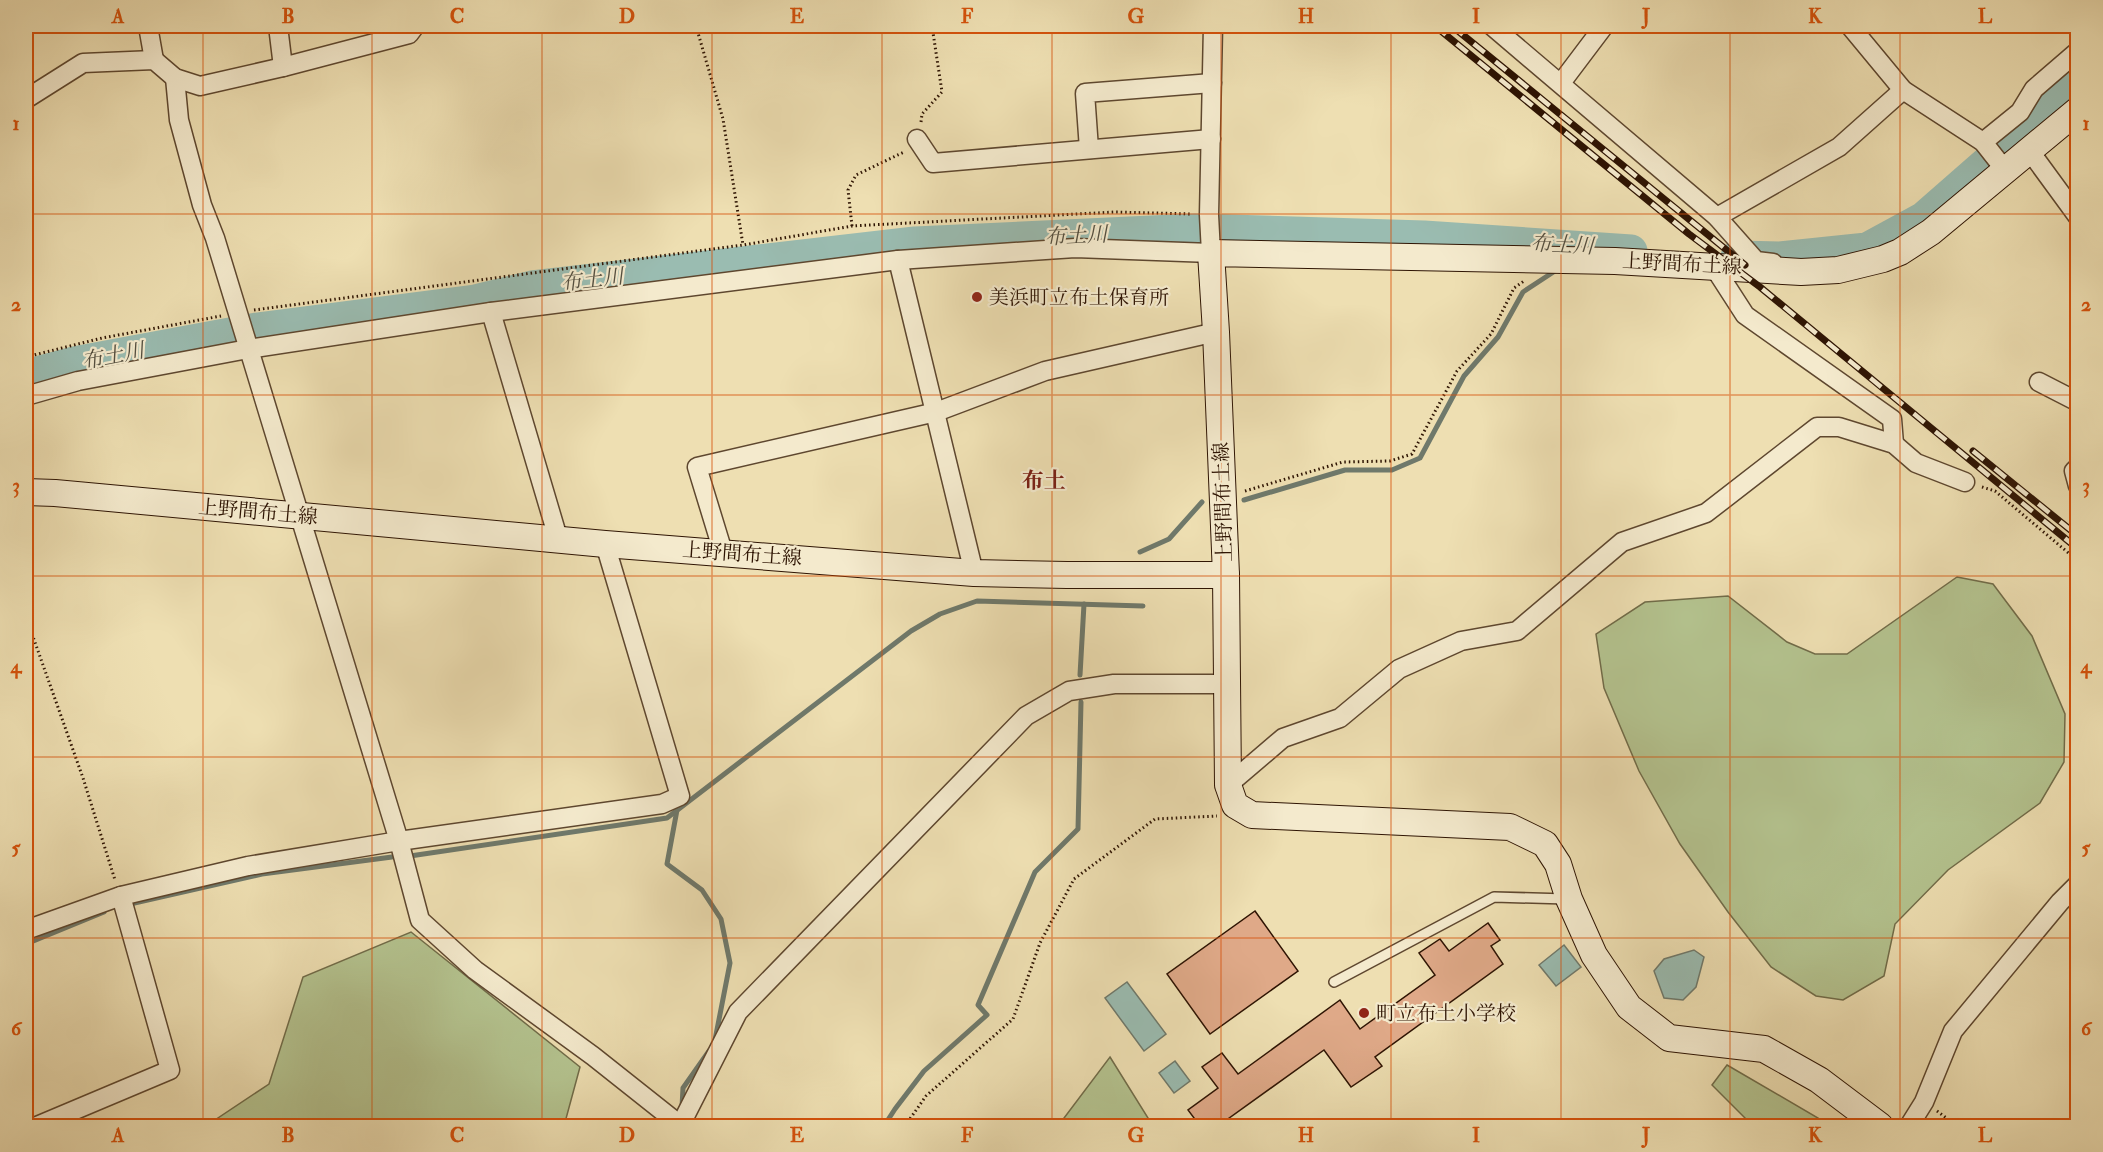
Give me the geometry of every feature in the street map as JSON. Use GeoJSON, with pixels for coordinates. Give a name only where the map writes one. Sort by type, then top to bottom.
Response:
{"type":"FeatureCollection","features":[{"type":"Feature","properties":{"kind":"main road","name":"上野間布土線"},"geometry":{"type":"LineString","coordinates":[[26,492],[605,544],[974,573],[1226,575],[1211,247],[1615,261],[1801,272],[1838,270],[1883,259],[1900,252],[1931,232],[2078,110]]}},
{"type":"Feature","properties":{"kind":"main road"},"geometry":{"type":"LineString","coordinates":[[1226,575],[1226,684],[1231,795],[1252,815],[1510,827],[1545,844],[1558,864],[1569,899],[1594,955],[1629,1007],[1669,1038],[1764,1049],[1819,1080],[1880,1126]]}},
{"type":"Feature","properties":{"kind":"street"},"geometry":{"type":"LineString","coordinates":[[148,26],[154,60],[176,78],[200,86],[409,34],[415,26]]}},
{"type":"Feature","properties":{"kind":"street"},"geometry":{"type":"LineString","coordinates":[[278,26],[283,67]]}},
{"type":"Feature","properties":{"kind":"street"},"geometry":{"type":"LineString","coordinates":[[26,396],[78,381],[248,349],[491,312],[898,260],[1075,248],[1211,247],[1209,215],[1213,26]]}},
{"type":"Feature","properties":{"kind":"street"},"geometry":{"type":"LineString","coordinates":[[1492,26],[1718,217],[1756,261],[1838,270]]}},
{"type":"Feature","properties":{"kind":"street"},"geometry":{"type":"LineString","coordinates":[[1561,83],[1604,26]]}},
{"type":"Feature","properties":{"kind":"street"},"geometry":{"type":"LineString","coordinates":[[1850,26],[1902,90],[1983,142],[2005,170]]}},
{"type":"Feature","properties":{"kind":"street"},"geometry":{"type":"LineString","coordinates":[[1983,142],[2020,111],[2034,89],[2078,51]]}},
{"type":"Feature","properties":{"kind":"street"},"geometry":{"type":"LineString","coordinates":[[26,99],[82,63],[154,60]]}},
{"type":"Feature","properties":{"kind":"street"},"geometry":{"type":"LineString","coordinates":[[176,78],[179,120],[202,205],[215,238],[399,841],[420,921],[476,970],[593,1056],[680,1126],[738,1012],[1026,716],[1069,691],[1114,684],[1226,684]]}},
{"type":"Feature","properties":{"kind":"street"},"geometry":{"type":"LineString","coordinates":[[1089,149],[1085,93],[1212,83]]}},
{"type":"Feature","properties":{"kind":"street"},"geometry":{"type":"LineString","coordinates":[[1718,217],[1839,147],[1902,90]]}},
{"type":"Feature","properties":{"kind":"street"},"geometry":{"type":"LineString","coordinates":[[917,140],[933,163],[1211,139]]}},
{"type":"Feature","properties":{"kind":"street"},"geometry":{"type":"LineString","coordinates":[[2029,150],[2078,217]]}},
{"type":"Feature","properties":{"kind":"street"},"geometry":{"type":"LineString","coordinates":[[898,260],[974,573]]}},
{"type":"Feature","properties":{"kind":"street"},"geometry":{"type":"LineString","coordinates":[[1714,267],[1745,315],[1892,419],[1894,444]]}},
{"type":"Feature","properties":{"kind":"street"},"geometry":{"type":"LineString","coordinates":[[491,312],[558,538]]}},
{"type":"Feature","properties":{"kind":"street"},"geometry":{"type":"LineString","coordinates":[[723,552],[697,467],[936,412],[1045,370],[1216,332]]}},
{"type":"Feature","properties":{"kind":"street"},"geometry":{"type":"LineString","coordinates":[[2039,382],[2078,402]]}},
{"type":"Feature","properties":{"kind":"street"},"geometry":{"type":"LineString","coordinates":[[1231,795],[1283,738],[1340,718],[1399,669],[1461,641],[1517,631],[1622,542],[1706,513],[1817,427],[1839,427],[1894,444],[1916,463],[1965,482]]}},
{"type":"Feature","properties":{"kind":"street"},"geometry":{"type":"LineString","coordinates":[[2078,467],[2073,471],[2078,486]]}},
{"type":"Feature","properties":{"kind":"street"},"geometry":{"type":"LineString","coordinates":[[26,930],[121,896],[248,866],[399,841],[662,804],[680,796],[605,544]]}},
{"type":"Feature","properties":{"kind":"street"},"geometry":{"type":"LineString","coordinates":[[1909,1126],[1924,1102],[1953,1031],[2060,902],[2078,884]]}},
{"type":"Feature","properties":{"kind":"street"},"geometry":{"type":"LineString","coordinates":[[37,1126],[170,1070],[121,896]]}},
{"type":"Feature","properties":{"kind":"lane"},"geometry":{"type":"LineString","coordinates":[[1334,982],[1494,897],[1569,899]]}},
{"type":"Feature","properties":{"kind":"path"},"geometry":{"type":"LineString","coordinates":[[696,26],[723,118],[742,245]]}},
{"type":"Feature","properties":{"kind":"path"},"geometry":{"type":"LineString","coordinates":[[26,357],[102,338],[237,313],[742,245],[852,226],[1115,212],[1209,215]]}},
{"type":"Feature","properties":{"kind":"path"},"geometry":{"type":"LineString","coordinates":[[1223,494],[1238,493],[1343,462],[1390,461],[1412,454],[1457,371],[1491,334],[1514,288],[1551,259]]}},
{"type":"Feature","properties":{"kind":"path"},"geometry":{"type":"LineString","coordinates":[[1965,482],[1995,491],[2078,561]]}},
{"type":"Feature","properties":{"kind":"path"},"geometry":{"type":"LineString","coordinates":[[26,617],[83,778],[121,896]]}},
{"type":"Feature","properties":{"kind":"path"},"geometry":{"type":"LineString","coordinates":[[905,1126],[926,1096],[1014,1019],[1040,943],[1074,879],[1155,819],[1220,816],[1231,795]]}},
{"type":"Feature","properties":{"kind":"path"},"geometry":{"type":"LineString","coordinates":[[1924,1102],[1957,1126]]}},
{"type":"Feature","properties":{"kind":"green space"},"geometry":{"type":"Polygon","coordinates":[[[1957,577],[1993,584],[2032,636],[2065,714],[2064,762],[2040,803],[1948,870],[1895,924],[1884,976],[1843,1000],[1816,996],[1771,967],[1728,912],[1680,844],[1639,771],[1604,688],[1596,634],[1645,602],[1728,596],[1787,642],[1815,654],[1847,654],[1957,577]]]}},
{"type":"Feature","properties":{"kind":"green space"},"geometry":{"type":"Polygon","coordinates":[[[411,932],[580,1067],[564,1126],[206,1126],[269,1084],[303,977],[411,932]]]}},
{"type":"Feature","properties":{"kind":"green space"},"geometry":{"type":"Polygon","coordinates":[[[1110,1057],[1153,1126],[1058,1126],[1110,1057]]]}},
{"type":"Feature","properties":{"kind":"green space"},"geometry":{"type":"Polygon","coordinates":[[[1727,1065],[1818,1118],[1814,1126],[1751,1126],[1712,1085],[1727,1065]]]}},
{"type":"Feature","properties":{"kind":"water"},"geometry":{"type":"Polygon","coordinates":[[[1564,945],[1581,967],[1556,986],[1539,965],[1564,945]]]}},
{"type":"Feature","properties":{"kind":"water"},"geometry":{"type":"Polygon","coordinates":[[[1694,950],[1704,957],[1696,987],[1683,1000],[1664,998],[1654,971],[1664,959],[1694,950]]]}},
{"type":"Feature","properties":{"kind":"water"},"geometry":{"type":"Polygon","coordinates":[[[1127,982],[1166,1034],[1144,1051],[1105,998],[1127,982]]]}},
{"type":"Feature","properties":{"kind":"water"},"geometry":{"type":"Polygon","coordinates":[[[1175,1061],[1190,1081],[1174,1093],[1159,1073],[1175,1061]]]}},
{"type":"Feature","properties":{"kind":"building"},"geometry":{"type":"Polygon","coordinates":[[[1255,911],[1298,971],[1210,1034],[1167,974],[1255,911]]]}},
{"type":"Feature","properties":{"kind":"building"},"geometry":{"type":"Polygon","coordinates":[[[1488,923],[1500,940],[1491,946],[1503,964],[1375,1057],[1382,1066],[1351,1087],[1324,1050],[1218,1126],[1200,1126],[1188,1110],[1218,1088],[1202,1067],[1222,1053],[1238,1074],[1340,1000],[1360,1029],[1435,975],[1419,953],[1440,939],[1449,951],[1488,923]]]}},
{"type":"Feature","properties":{"kind":"waterway","name":"布土川"},"geometry":{"type":"LineString","coordinates":[[1737,257],[1780,258],[1867,249],[1924,218],[2078,83]]}},
{"type":"Feature","properties":{"kind":"waterway","name":"布土川"},"geometry":{"type":"LineString","coordinates":[[26,376],[74,363],[257,329],[475,301],[532,287],[915,243],[1195,230],[1424,237],[1631,251]]}},
{"type":"Feature","properties":{"kind":"waterway"},"geometry":{"type":"LineString","coordinates":[[1244,500],[1345,470],[1392,470],[1420,458],[1464,376],[1498,337],[1523,292],[1558,269]]}},
{"type":"Feature","properties":{"kind":"waterway"},"geometry":{"type":"LineString","coordinates":[[1140,552],[1169,539],[1202,502]]}},
{"type":"Feature","properties":{"kind":"waterway"},"geometry":{"type":"LineString","coordinates":[[410,856],[667,818],[911,631],[940,614],[977,601],[1143,606]]}},
{"type":"Feature","properties":{"kind":"waterway"},"geometry":{"type":"LineString","coordinates":[[1080,675],[1084,604]]}},
{"type":"Feature","properties":{"kind":"waterway"},"geometry":{"type":"LineString","coordinates":[[884,1126],[924,1071],[987,1015],[978,1005],[1035,872],[1078,829],[1081,702]]}},
{"type":"Feature","properties":{"kind":"waterway"},"geometry":{"type":"LineString","coordinates":[[677,810],[667,864],[702,890],[721,919],[730,963],[715,1040]]}},
{"type":"Feature","properties":{"kind":"waterway"},"geometry":{"type":"LineString","coordinates":[[130,904],[262,874],[392,857]]}},
{"type":"Feature","properties":{"kind":"waterway"},"geometry":{"type":"LineString","coordinates":[[26,944],[104,912]]}},
{"type":"Feature","properties":{"kind":"waterway"},"geometry":{"type":"LineString","coordinates":[[682,1107],[683,1088],[709,1051]]}},
{"type":"Feature","properties":{"kind":"railway"},"geometry":{"type":"LineString","coordinates":[[1435,26],[1689,234],[1760,287],[2078,549]]}},
{"type":"Feature","properties":{"kind":"railway"},"geometry":{"type":"LineString","coordinates":[[1452,26],[1745,265]]}},
{"type":"Feature","properties":{"kind":"railway"},"geometry":{"type":"LineString","coordinates":[[1973,451],[2078,536]]}},
{"type":"Feature","properties":{"kind":"place","name":"美浜町立布土保育所"},"geometry":{"type":"Point","coordinates":[977,297]}},
{"type":"Feature","properties":{"kind":"place","name":"町立布土小学校"},"geometry":{"type":"Point","coordinates":[1364,1013]}},
{"type":"Feature","properties":{"kind":"district","name":"布土"},"geometry":{"type":"Point","coordinates":[1044,481]}}]}
